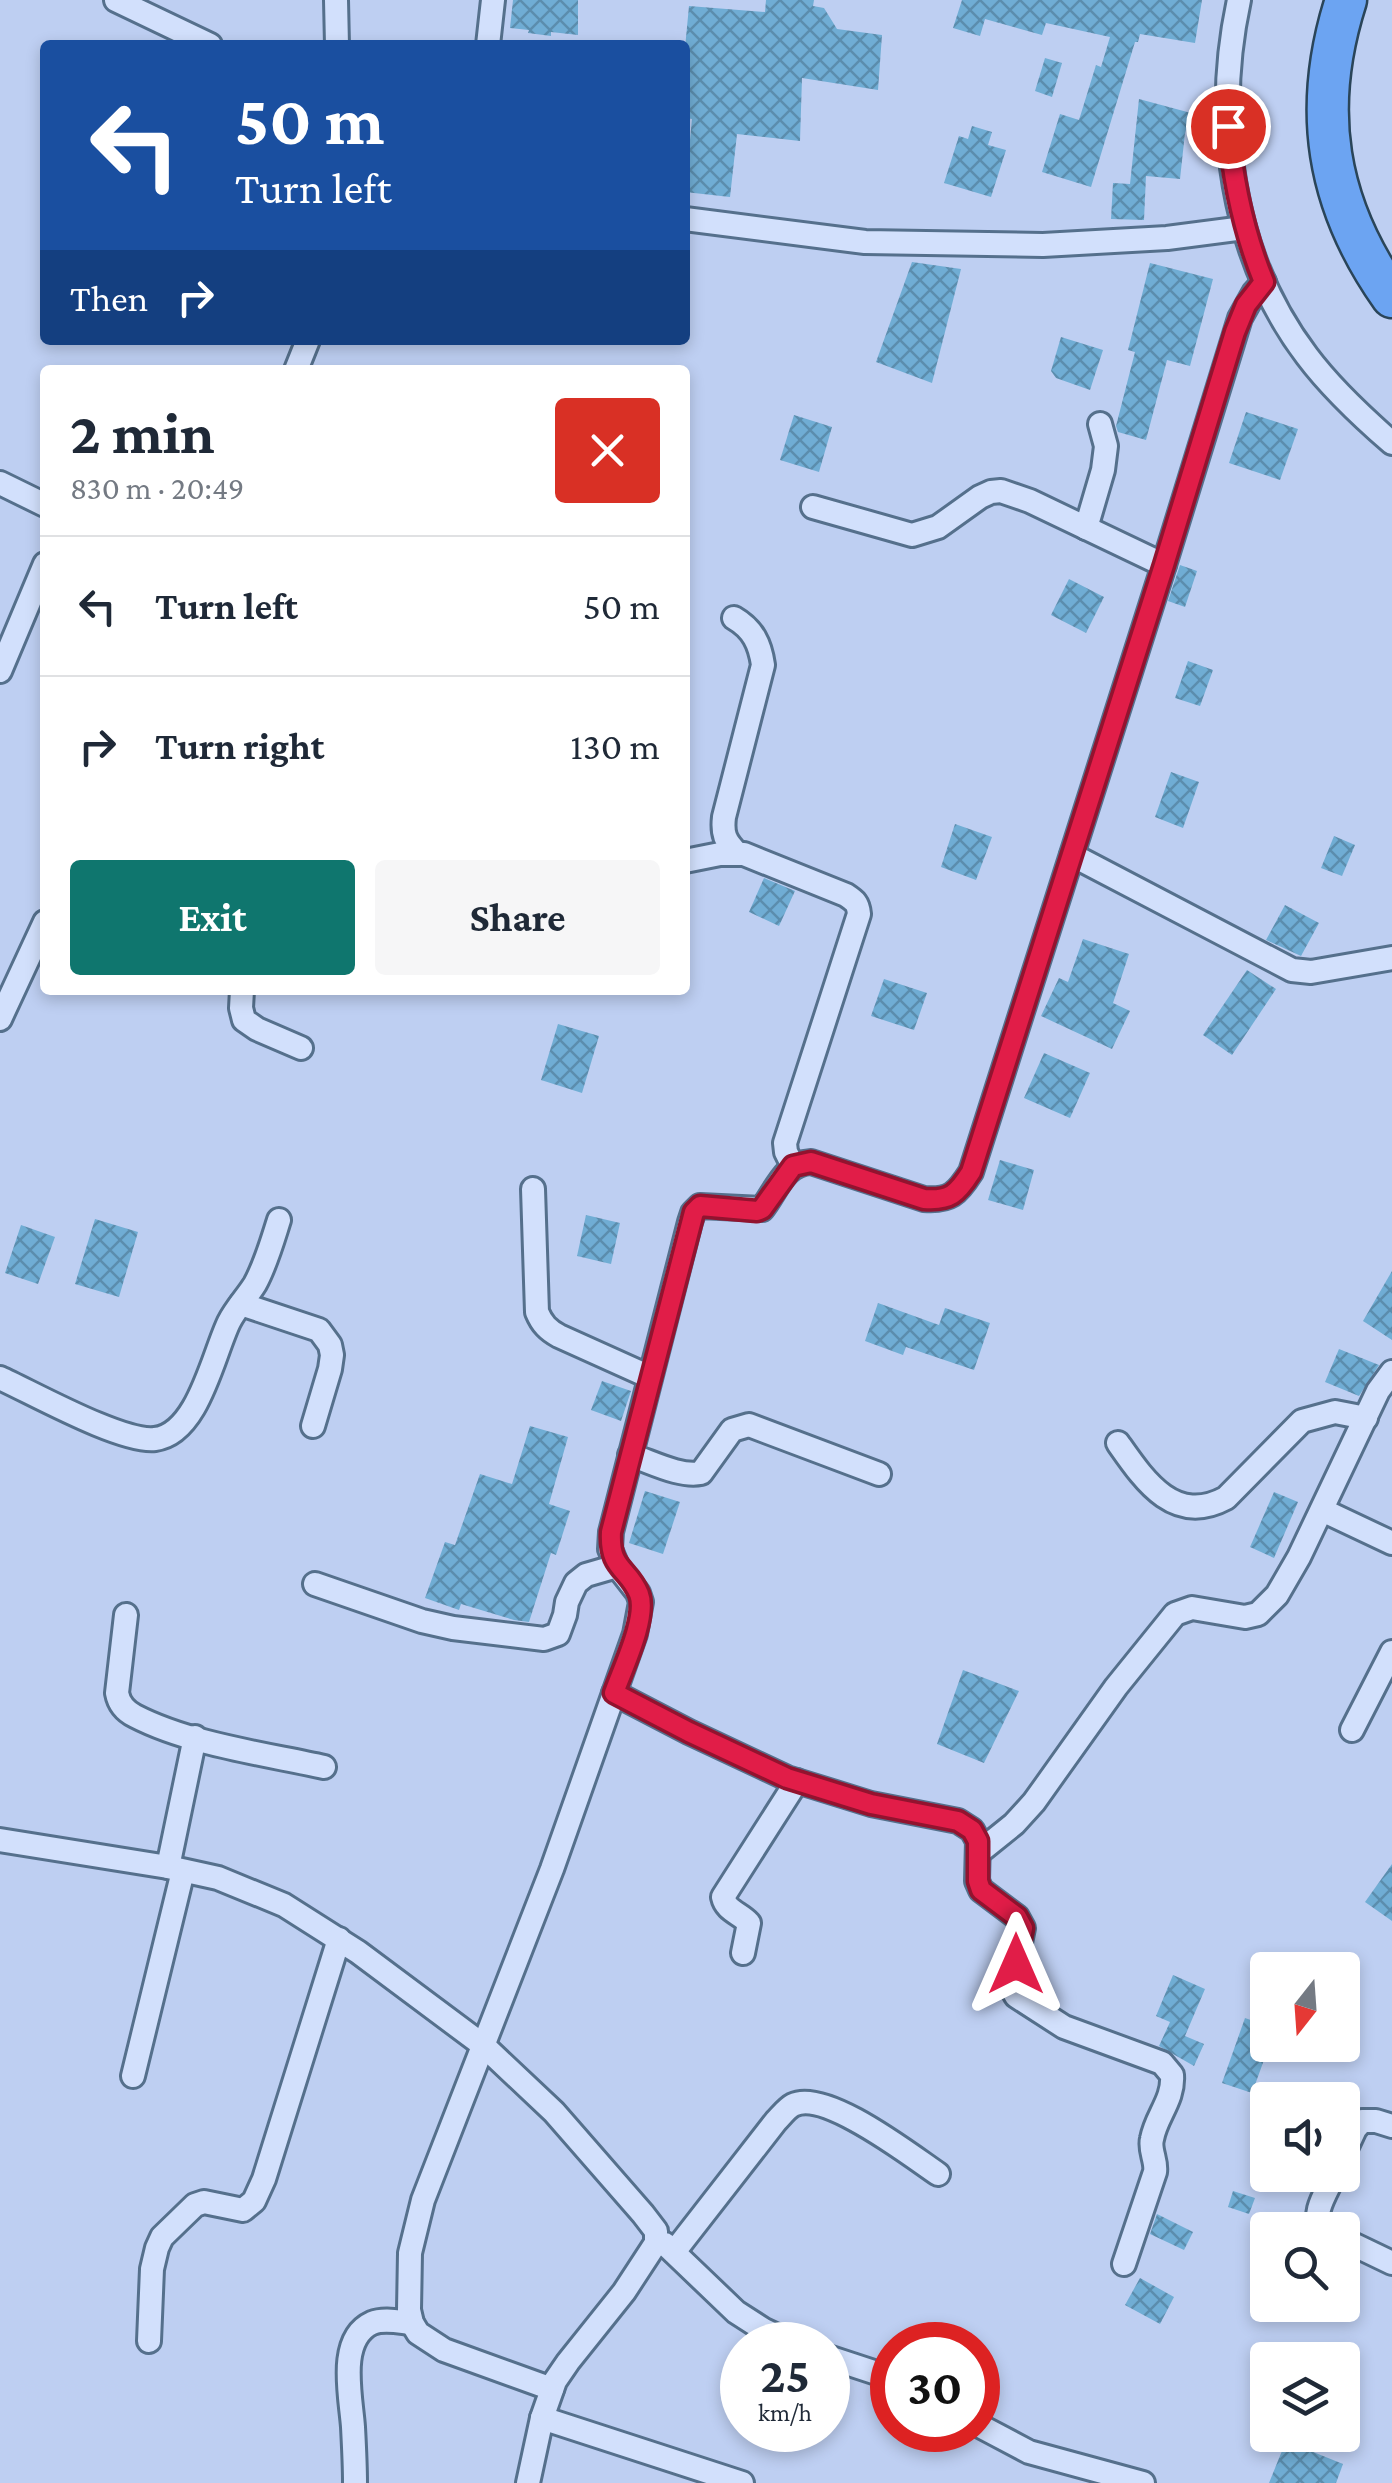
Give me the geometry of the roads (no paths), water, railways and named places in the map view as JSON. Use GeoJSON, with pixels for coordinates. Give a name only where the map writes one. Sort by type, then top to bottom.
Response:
{"type":"FeatureCollection","features":[{"type":"Feature","properties":{"kind":"highway"},"geometry":{"type":"LineString","coordinates":[[1346,0],[1328,83],[1328,140],[1349,223],[1392,297]]}},
{"type":"Feature","properties":{"kind":"highway"},"geometry":{"type":"LineString","coordinates":[[1375,0],[1357,64],[1355,130],[1368,196],[1392,251]]}},
{"type":"Feature","properties":{"kind":"street"},"geometry":{"type":"LineString","coordinates":[[116,0],[200,40]]}},
{"type":"Feature","properties":{"kind":"street"},"geometry":{"type":"LineString","coordinates":[[336,0],[336,40]]}},
{"type":"Feature","properties":{"kind":"street"},"geometry":{"type":"LineString","coordinates":[[489,40],[494,0]]}},
{"type":"Feature","properties":{"kind":"street"},"geometry":{"type":"LineString","coordinates":[[1239,0],[1230,57],[1228,126],[1244,228],[1264,282],[1308,358],[1392,443]]}},
{"type":"Feature","properties":{"kind":"street"},"geometry":{"type":"LineString","coordinates":[[690,220],[865,242],[1004,245],[1166,238],[1244,228]]}},
{"type":"Feature","properties":{"kind":"street"},"geometry":{"type":"LineString","coordinates":[[552,2388],[444,2350],[418,2333],[409,2310],[412,2238],[423,2200],[552,1869],[641,1612],[638,1593],[617,1566],[610,1549],[611,1532],[694,1212],[700,1206],[762,1209],[793,1166],[811,1162],[924,1199],[942,1200],[953,1195],[971,1172],[1240,318],[1264,282]]}},
{"type":"Feature","properties":{"kind":"street"},"geometry":{"type":"LineString","coordinates":[[1086,528],[1103,470],[1106,446],[1100,424]]}},
{"type":"Feature","properties":{"kind":"street"},"geometry":{"type":"LineString","coordinates":[[0,483],[40,503]]}},
{"type":"Feature","properties":{"kind":"street"},"geometry":{"type":"LineString","coordinates":[[812,508],[912,535],[938,528],[980,497],[1001,492],[1030,501],[1164,565]]}},
{"type":"Feature","properties":{"kind":"street"},"geometry":{"type":"LineString","coordinates":[[0,671],[40,576]]}},
{"type":"Feature","properties":{"kind":"street"},"geometry":{"type":"LineString","coordinates":[[734,618],[752,632],[764,665],[722,830],[737,853]]}},
{"type":"Feature","properties":{"kind":"street"},"geometry":{"type":"LineString","coordinates":[[690,860],[737,853],[752,856],[846,895],[858,907],[785,1143],[793,1166]]}},
{"type":"Feature","properties":{"kind":"street"},"geometry":{"type":"LineString","coordinates":[[1072,855],[1292,970],[1311,972],[1392,958]]}},
{"type":"Feature","properties":{"kind":"street"},"geometry":{"type":"LineString","coordinates":[[0,1019],[40,933]]}},
{"type":"Feature","properties":{"kind":"street"},"geometry":{"type":"LineString","coordinates":[[242,995],[244,1020],[301,1048]]}},
{"type":"Feature","properties":{"kind":"street"},"geometry":{"type":"LineString","coordinates":[[533,1190],[537,1312],[541,1321],[548,1330],[650,1378]]}},
{"type":"Feature","properties":{"kind":"street"},"geometry":{"type":"LineString","coordinates":[[0,1378],[130,1436],[158,1439],[170,1435],[192,1410],[229,1322],[261,1272],[280,1220]]}},
{"type":"Feature","properties":{"kind":"street"},"geometry":{"type":"LineString","coordinates":[[241,1304],[319,1330],[330,1345],[330,1369],[313,1426]]}},
{"type":"Feature","properties":{"kind":"street"},"geometry":{"type":"LineString","coordinates":[[978,1853],[1034,1802],[1171,1617],[1192,1608],[1244,1617],[1258,1614],[1286,1582],[1378,1390],[1392,1372]]}},
{"type":"Feature","properties":{"kind":"street"},"geometry":{"type":"LineString","coordinates":[[1118,1443],[1156,1492],[1189,1506],[1211,1506],[1226,1498],[1302,1420],[1335,1412],[1366,1418]]}},
{"type":"Feature","properties":{"kind":"street"},"geometry":{"type":"LineString","coordinates":[[630,1455],[680,1472],[701,1473],[732,1430],[749,1424],[879,1474]]}},
{"type":"Feature","properties":{"kind":"street"},"geometry":{"type":"LineString","coordinates":[[1322,1510],[1392,1543]]}},
{"type":"Feature","properties":{"kind":"street"},"geometry":{"type":"LineString","coordinates":[[316,1584],[422,1621],[544,1639],[558,1634],[571,1591],[580,1579],[617,1566]]}},
{"type":"Feature","properties":{"kind":"street"},"geometry":{"type":"LineString","coordinates":[[126,1615],[118,1701],[133,1716],[176,1733],[324,1766]]}},
{"type":"Feature","properties":{"kind":"street"},"geometry":{"type":"LineString","coordinates":[[1352,1730],[1392,1652]]}},
{"type":"Feature","properties":{"kind":"street"},"geometry":{"type":"LineString","coordinates":[[614,1693],[746,1760],[798,1781],[871,1804],[958,1821],[977,1835],[981,1890],[1017,1917],[1023,1928],[1011,1987],[1016,1996],[1064,2027],[1162,2063],[1172,2075],[1169,2098],[1151,2140],[1156,2172],[1124,2264]]}},
{"type":"Feature","properties":{"kind":"street"},"geometry":{"type":"LineString","coordinates":[[133,2076],[176,1869],[195,1737]]}},
{"type":"Feature","properties":{"kind":"street"},"geometry":{"type":"LineString","coordinates":[[743,1953],[749,1923],[728,1908],[723,1896],[798,1781]]}},
{"type":"Feature","properties":{"kind":"street"},"geometry":{"type":"LineString","coordinates":[[0,1840],[218,1878],[284,1905],[340,1939],[484,2046],[554,2112],[666,2244],[736,2312],[752,2322]]}},
{"type":"Feature","properties":{"kind":"street"},"geometry":{"type":"LineString","coordinates":[[149,2341],[152,2269],[162,2237],[195,2205],[204,2202],[243,2210],[254,2201],[340,1939]]}},
{"type":"Feature","properties":{"kind":"street"},"geometry":{"type":"LineString","coordinates":[[528,2483],[542,2418],[552,2388],[568,2362],[644,2263],[792,2106],[813,2103],[844,2112],[938,2174]]}},
{"type":"Feature","properties":{"kind":"street"},"geometry":{"type":"LineString","coordinates":[[1360,2123],[1376,2120],[1392,2126]]}},
{"type":"Feature","properties":{"kind":"street"},"geometry":{"type":"LineString","coordinates":[[1360,2248],[1392,2263]]}},
{"type":"Feature","properties":{"kind":"street"},"geometry":{"type":"LineString","coordinates":[[355,2483],[348,2372],[352,2350],[368,2325],[383,2320],[412,2323]]}},
{"type":"Feature","properties":{"kind":"street"},"geometry":{"type":"LineString","coordinates":[[542,2418],[742,2483]]}},
{"type":"Feature","properties":{"kind":"street"},"geometry":{"type":"LineString","coordinates":[[1000,2437],[1029,2452],[1143,2483]]}}]}
